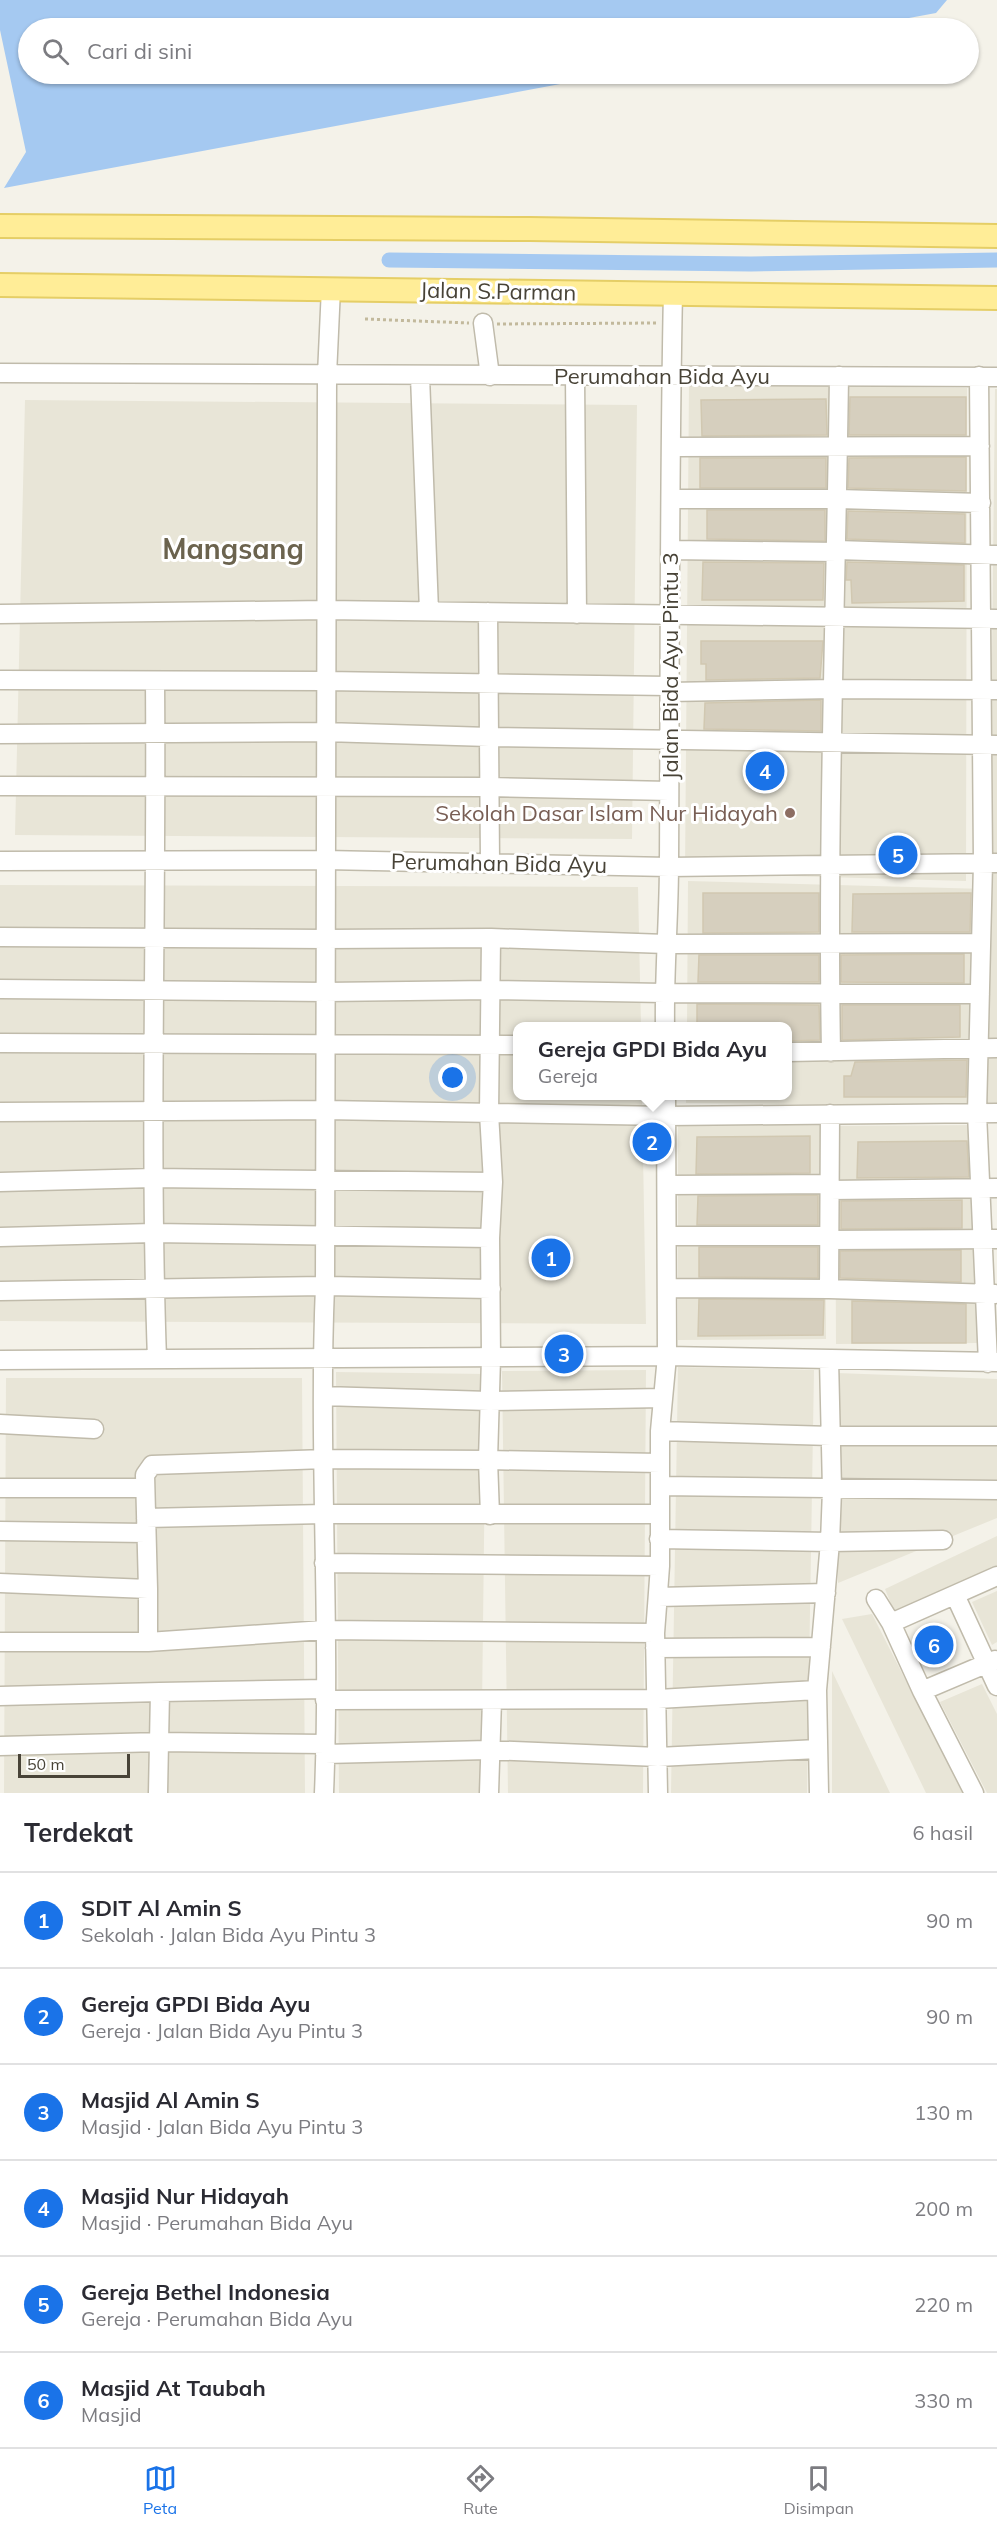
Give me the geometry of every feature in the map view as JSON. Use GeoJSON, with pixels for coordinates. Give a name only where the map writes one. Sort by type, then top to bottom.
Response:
{"type":"FeatureCollection","features":[{"type":"Feature","properties":{"kind":"main road"},"geometry":{"type":"LineString","coordinates":[[0,226],[530,229],[997,236]]}},
{"type":"Feature","properties":{"kind":"main road","name":"Jalan S.Parman"},"geometry":{"type":"LineString","coordinates":[[0,285],[997,298]]}},
{"type":"Feature","properties":{"kind":"street"},"geometry":{"type":"LineString","coordinates":[[324,1793],[325,1459],[322,1360],[325,1286],[327,375],[331,288]]}},
{"type":"Feature","properties":{"kind":"street","name":"Jalan Bida Ayu Pintu 3"},"geometry":{"type":"LineString","coordinates":[[665,1022],[669,867],[668,615],[672,499],[673,292]]}},
{"type":"Feature","properties":{"kind":"street"},"geometry":{"type":"LineString","coordinates":[[483,323],[490,376]]}},
{"type":"Feature","properties":{"kind":"street","name":"Perumahan Bida Ayu"},"geometry":{"type":"LineString","coordinates":[[0,373],[671,377],[988,376]]}},
{"type":"Feature","properties":{"kind":"street"},"geometry":{"type":"LineString","coordinates":[[420,376],[429,611]]}},
{"type":"Feature","properties":{"kind":"street"},"geometry":{"type":"LineString","coordinates":[[575,376],[577,614]]}},
{"type":"Feature","properties":{"kind":"street"},"geometry":{"type":"LineString","coordinates":[[831,1052],[829,864],[836,617],[839,376]]}},
{"type":"Feature","properties":{"kind":"street"},"geometry":{"type":"LineString","coordinates":[[0,1360],[322,1360],[667,1356],[992,1363],[989,1188],[977,1113],[978,1048],[985,996],[990,863],[990,619],[986,505],[988,376]]}},
{"type":"Feature","properties":{"kind":"street"},"geometry":{"type":"LineString","coordinates":[[672,447],[838,446],[986,450]]}},
{"type":"Feature","properties":{"kind":"street"},"geometry":{"type":"LineString","coordinates":[[672,499],[838,499],[986,505]]}},
{"type":"Feature","properties":{"kind":"street"},"geometry":{"type":"LineString","coordinates":[[670,550],[989,555]]}},
{"type":"Feature","properties":{"kind":"street"},"geometry":{"type":"LineString","coordinates":[[0,614],[326,610],[990,619]]}},
{"type":"Feature","properties":{"kind":"street"},"geometry":{"type":"LineString","coordinates":[[488,612],[490,862]]}},
{"type":"Feature","properties":{"kind":"street"},"geometry":{"type":"LineString","coordinates":[[0,680],[326,681],[669,689],[990,690]]}},
{"type":"Feature","properties":{"kind":"street"},"geometry":{"type":"LineString","coordinates":[[155,682],[153,1233],[157,1359]]}},
{"type":"Feature","properties":{"kind":"street"},"geometry":{"type":"LineString","coordinates":[[0,734],[325,732],[990,745]]}},
{"type":"Feature","properties":{"kind":"street"},"geometry":{"type":"LineString","coordinates":[[0,786],[489,787],[669,791]]}},
{"type":"Feature","properties":{"kind":"street","name":"Perumahan Bida Ayu"},"geometry":{"type":"LineString","coordinates":[[0,861],[325,860],[669,867],[990,863]]}},
{"type":"Feature","properties":{"kind":"street"},"geometry":{"type":"LineString","coordinates":[[0,937],[491,938],[666,944],[829,942],[986,946]]}},
{"type":"Feature","properties":{"kind":"street"},"geometry":{"type":"LineString","coordinates":[[490,1515],[488,1460],[491,1358],[490,1238],[493,1182],[489,1113],[491,938]]}},
{"type":"Feature","properties":{"kind":"street"},"geometry":{"type":"LineString","coordinates":[[0,989],[325,992],[491,990],[985,996]]}},
{"type":"Feature","properties":{"kind":"street"},"geometry":{"type":"LineString","coordinates":[[0,1043],[513,1045]]}},
{"type":"Feature","properties":{"kind":"street"},"geometry":{"type":"LineString","coordinates":[[792,1052],[997,1048]]}},
{"type":"Feature","properties":{"kind":"street"},"geometry":{"type":"LineString","coordinates":[[658,1793],[655,1641],[660,1566],[660,1431],[667,1356],[666,1100]]}},
{"type":"Feature","properties":{"kind":"street"},"geometry":{"type":"LineString","coordinates":[[0,1112],[325,1110],[666,1116],[997,1113]]}},
{"type":"Feature","properties":{"kind":"street"},"geometry":{"type":"LineString","coordinates":[[829,1289],[830,1114]]}},
{"type":"Feature","properties":{"kind":"street"},"geometry":{"type":"LineString","coordinates":[[0,1182],[153,1178],[493,1182]]}},
{"type":"Feature","properties":{"kind":"street"},"geometry":{"type":"LineString","coordinates":[[667,1185],[989,1188]]}},
{"type":"Feature","properties":{"kind":"street"},"geometry":{"type":"LineString","coordinates":[[0,1237],[153,1233],[490,1238]]}},
{"type":"Feature","properties":{"kind":"street"},"geometry":{"type":"LineString","coordinates":[[667,1236],[990,1239]]}},
{"type":"Feature","properties":{"kind":"street"},"geometry":{"type":"LineString","coordinates":[[0,1291],[325,1286],[490,1289]]}},
{"type":"Feature","properties":{"kind":"street"},"geometry":{"type":"LineString","coordinates":[[667,1288],[829,1289],[991,1294]]}},
{"type":"Feature","properties":{"kind":"street"},"geometry":{"type":"LineString","coordinates":[[819,1793],[817,1690],[830,1542],[832,1490],[829,1359]]}},
{"type":"Feature","properties":{"kind":"street"},"geometry":{"type":"LineString","coordinates":[[323,1396],[489,1401],[663,1398]]}},
{"type":"Feature","properties":{"kind":"street"},"geometry":{"type":"LineString","coordinates":[[0,1424],[94,1429]]}},
{"type":"Feature","properties":{"kind":"street"},"geometry":{"type":"LineString","coordinates":[[660,1431],[831,1436],[997,1436]]}},
{"type":"Feature","properties":{"kind":"street"},"geometry":{"type":"LineString","coordinates":[[148,1642],[145,1475],[152,1465],[325,1459],[660,1463]]}},
{"type":"Feature","properties":{"kind":"street"},"geometry":{"type":"LineString","coordinates":[[660,1486],[832,1490],[997,1490]]}},
{"type":"Feature","properties":{"kind":"street"},"geometry":{"type":"LineString","coordinates":[[0,1488],[145,1488]]}},
{"type":"Feature","properties":{"kind":"street"},"geometry":{"type":"LineString","coordinates":[[0,1531],[324,1514],[659,1514]]}},
{"type":"Feature","properties":{"kind":"street"},"geometry":{"type":"LineString","coordinates":[[659,1539],[830,1542],[943,1540]]}},
{"type":"Feature","properties":{"kind":"street"},"geometry":{"type":"LineString","coordinates":[[324,1563],[660,1566]]}},
{"type":"Feature","properties":{"kind":"street"},"geometry":{"type":"LineString","coordinates":[[891,1623],[997,1576]]}},
{"type":"Feature","properties":{"kind":"street"},"geometry":{"type":"LineString","coordinates":[[0,1583],[148,1589]]}},
{"type":"Feature","properties":{"kind":"street"},"geometry":{"type":"LineString","coordinates":[[658,1597],[826,1593]]}},
{"type":"Feature","properties":{"kind":"street"},"geometry":{"type":"LineString","coordinates":[[955,1595],[992,1661],[997,1686]]}},
{"type":"Feature","properties":{"kind":"street"},"geometry":{"type":"LineString","coordinates":[[876,1599],[891,1623],[922,1691],[974,1793]]}},
{"type":"Feature","properties":{"kind":"street"},"geometry":{"type":"LineString","coordinates":[[0,1642],[148,1642],[324,1630],[821,1647]]}},
{"type":"Feature","properties":{"kind":"street"},"geometry":{"type":"LineString","coordinates":[[922,1691],[992,1661]]}},
{"type":"Feature","properties":{"kind":"street"},"geometry":{"type":"LineString","coordinates":[[0,1696],[160,1692],[492,1700],[657,1699],[817,1690]]}},
{"type":"Feature","properties":{"kind":"street"},"geometry":{"type":"LineString","coordinates":[[158,1793],[160,1692]]}},
{"type":"Feature","properties":{"kind":"street"},"geometry":{"type":"LineString","coordinates":[[489,1793],[488,1750],[492,1700]]}},
{"type":"Feature","properties":{"kind":"street"},"geometry":{"type":"LineString","coordinates":[[0,1746],[160,1742],[325,1749],[488,1750],[658,1756],[818,1749]]}},
{"type":"Feature","properties":{"kind":"path"},"geometry":{"type":"LineString","coordinates":[[365,319],[483,323],[672,322]]}},
{"type":"Feature","properties":{"kind":"shaded area"},"geometry":{"type":"Polygon","coordinates":[[[689,384],[967,388],[966,881],[685,873],[689,384]]]}},
{"type":"Feature","properties":{"kind":"shaded area"},"geometry":{"type":"Polygon","coordinates":[[[995,389],[997,389],[997,1103],[987,1103],[995,389]]]}},
{"type":"Feature","properties":{"kind":"shaded area"},"geometry":{"type":"Polygon","coordinates":[[[25,400],[637,405],[632,839],[15,835],[25,400]]]}},
{"type":"Feature","properties":{"kind":"shaded area"},"geometry":{"type":"Polygon","coordinates":[[[688,881],[986,889],[977,1106],[686,1103],[686,1100],[792,1100],[792,1022],[687,1022],[688,881]]]}},
{"type":"Feature","properties":{"kind":"shaded area"},"geometry":{"type":"Polygon","coordinates":[[[0,885],[638,887],[641,1022],[513,1022],[513,1100],[642,1100],[646,1324],[0,1321],[0,885]]]}},
{"type":"Feature","properties":{"kind":"shaded area"},"geometry":{"type":"Polygon","coordinates":[[[825,1123],[826,1339],[678,1340],[678,1124],[825,1123]]]}},
{"type":"Feature","properties":{"kind":"shaded area"},"geometry":{"type":"Polygon","coordinates":[[[977,1125],[978,1343],[836,1344],[835,1126],[977,1125]]]}},
{"type":"Feature","properties":{"kind":"shaded area"},"geometry":{"type":"Polygon","coordinates":[[[678,1367],[814,1370],[807,1793],[671,1793],[678,1367]]]}},
{"type":"Feature","properties":{"kind":"shaded area"},"geometry":{"type":"Polygon","coordinates":[[[646,1370],[643,1793],[508,1793],[502,1371],[646,1370]]]}},
{"type":"Feature","properties":{"kind":"shaded area"},"geometry":{"type":"Polygon","coordinates":[[[336,1372],[486,1374],[481,1793],[339,1793],[336,1372]]]}},
{"type":"Feature","properties":{"kind":"shaded area"},"geometry":{"type":"Polygon","coordinates":[[[837,1373],[997,1379],[997,1518],[838,1583],[837,1373]]]}},
{"type":"Feature","properties":{"kind":"shaded area"},"geometry":{"type":"Polygon","coordinates":[[[6,1378],[302,1378],[305,1793],[4,1793],[6,1378]]]}},
{"type":"Feature","properties":{"kind":"shaded area"},"geometry":{"type":"Polygon","coordinates":[[[997,1536],[997,1566],[895,1614],[885,1589],[997,1536]]]}},
{"type":"Feature","properties":{"kind":"shaded area"},"geometry":{"type":"Polygon","coordinates":[[[997,1591],[997,1642],[992,1645],[972,1602],[997,1591]]]}},
{"type":"Feature","properties":{"kind":"shaded area"},"geometry":{"type":"Polygon","coordinates":[[[872,1614],[963,1793],[926,1793],[842,1619],[872,1614]]]}},
{"type":"Feature","properties":{"kind":"shaded area"},"geometry":{"type":"Polygon","coordinates":[[[832,1671],[890,1793],[832,1793],[832,1671]]]}},
{"type":"Feature","properties":{"kind":"shaded area"},"geometry":{"type":"Polygon","coordinates":[[[982,1684],[997,1714],[997,1793],[987,1793],[940,1702],[982,1684]]]}},
{"type":"Feature","properties":{"kind":"water"},"geometry":{"type":"Polygon","coordinates":[[[0,0],[947,0],[936,13],[909,18],[18,18],[18,84],[560,84],[4,188],[26,152],[0,30],[0,0]]]}},
{"type":"Feature","properties":{"kind":"building"},"geometry":{"type":"Polygon","coordinates":[[[850,397],[966,397],[966,435],[849,435],[850,397]]]}},
{"type":"Feature","properties":{"kind":"building"},"geometry":{"type":"Polygon","coordinates":[[[826,399],[827,435],[702,436],[701,400],[826,399]]]}},
{"type":"Feature","properties":{"kind":"building"},"geometry":{"type":"Polygon","coordinates":[[[966,457],[966,491],[848,488],[849,458],[966,457]]]}},
{"type":"Feature","properties":{"kind":"building"},"geometry":{"type":"Polygon","coordinates":[[[700,458],[826,458],[826,488],[700,488],[700,458]]]}},
{"type":"Feature","properties":{"kind":"building"},"geometry":{"type":"Polygon","coordinates":[[[707,510],[825,510],[825,541],[707,539],[707,510]]]}},
{"type":"Feature","properties":{"kind":"building"},"geometry":{"type":"Polygon","coordinates":[[[848,511],[965,514],[965,543],[847,539],[848,511]]]}},
{"type":"Feature","properties":{"kind":"building"},"geometry":{"type":"Polygon","coordinates":[[[703,562],[824,563],[823,600],[702,600],[703,562]]]}},
{"type":"Feature","properties":{"kind":"building"},"geometry":{"type":"Polygon","coordinates":[[[847,562],[964,565],[964,601],[852,603],[851,580],[846,580],[847,562]]]}},
{"type":"Feature","properties":{"kind":"building"},"geometry":{"type":"Polygon","coordinates":[[[701,641],[823,641],[820,678],[706,680],[706,664],[701,664],[701,641]]]}},
{"type":"Feature","properties":{"kind":"building"},"geometry":{"type":"Polygon","coordinates":[[[821,700],[821,731],[704,729],[705,703],[821,700]]]}},
{"type":"Feature","properties":{"kind":"building"},"geometry":{"type":"Polygon","coordinates":[[[703,893],[819,893],[819,932],[703,933],[703,893]]]}},
{"type":"Feature","properties":{"kind":"building"},"geometry":{"type":"Polygon","coordinates":[[[971,893],[970,932],[852,932],[853,894],[971,893]]]}},
{"type":"Feature","properties":{"kind":"building"},"geometry":{"type":"Polygon","coordinates":[[[964,954],[964,983],[841,982],[841,955],[964,954]]]}},
{"type":"Feature","properties":{"kind":"building"},"geometry":{"type":"Polygon","coordinates":[[[699,955],[819,955],[819,982],[698,982],[699,955]]]}},
{"type":"Feature","properties":{"kind":"building"},"geometry":{"type":"Polygon","coordinates":[[[697,1004],[819,1005],[820,1040],[792,1041],[792,1022],[697,1022],[697,1004]]]}},
{"type":"Feature","properties":{"kind":"building"},"geometry":{"type":"Polygon","coordinates":[[[842,1005],[960,1005],[960,1037],[842,1040],[842,1005]]]}},
{"type":"Feature","properties":{"kind":"building"},"geometry":{"type":"Polygon","coordinates":[[[967,1060],[966,1097],[844,1097],[844,1076],[851,1076],[855,1062],[967,1060]]]}},
{"type":"Feature","properties":{"kind":"building"},"geometry":{"type":"Polygon","coordinates":[[[810,1136],[810,1173],[696,1174],[697,1137],[810,1136]]]}},
{"type":"Feature","properties":{"kind":"building"},"geometry":{"type":"Polygon","coordinates":[[[967,1141],[969,1177],[857,1178],[858,1142],[967,1141]]]}},
{"type":"Feature","properties":{"kind":"building"},"geometry":{"type":"Polygon","coordinates":[[[818,1195],[818,1225],[697,1225],[698,1196],[818,1195]]]}},
{"type":"Feature","properties":{"kind":"building"},"geometry":{"type":"Polygon","coordinates":[[[962,1200],[962,1228],[841,1229],[841,1201],[962,1200]]]}},
{"type":"Feature","properties":{"kind":"building"},"geometry":{"type":"Polygon","coordinates":[[[699,1247],[818,1247],[818,1278],[699,1277],[699,1247]]]}},
{"type":"Feature","properties":{"kind":"building"},"geometry":{"type":"Polygon","coordinates":[[[961,1250],[961,1282],[840,1278],[840,1251],[961,1250]]]}},
{"type":"Feature","properties":{"kind":"building"},"geometry":{"type":"Polygon","coordinates":[[[699,1299],[824,1300],[823,1335],[698,1336],[699,1299]]]}},
{"type":"Feature","properties":{"kind":"building"},"geometry":{"type":"Polygon","coordinates":[[[852,1301],[966,1304],[966,1343],[852,1343],[852,1301]]]}},
{"type":"Feature","properties":{"kind":"waterway"},"geometry":{"type":"LineString","coordinates":[[389,260],[751,264],[997,260]]}},
{"type":"Feature","properties":{"kind":"place","name":"Masjid Nur Hidayah"},"geometry":{"type":"Point","coordinates":[765,771]}},
{"type":"Feature","properties":{"kind":"place","name":"Sekolah Dasar Islam Nur Hidayah"},"geometry":{"type":"Point","coordinates":[790,813]}},
{"type":"Feature","properties":{"kind":"place","name":"Gereja Bethel Indonesia"},"geometry":{"type":"Point","coordinates":[898,855]}},
{"type":"Feature","properties":{"kind":"place","name":"Gereja GPDI Bida Ayu"},"geometry":{"type":"Point","coordinates":[652,1142]}},
{"type":"Feature","properties":{"kind":"place","name":"SDIT Al Amin S"},"geometry":{"type":"Point","coordinates":[551,1258]}},
{"type":"Feature","properties":{"kind":"place","name":"Masjid Al Amin S"},"geometry":{"type":"Point","coordinates":[564,1354]}},
{"type":"Feature","properties":{"kind":"place","name":"Masjid At Taubah"},"geometry":{"type":"Point","coordinates":[934,1645]}},
{"type":"Feature","properties":{"kind":"district","name":"Mangsang"},"geometry":{"type":"Point","coordinates":[233,548]}}]}
